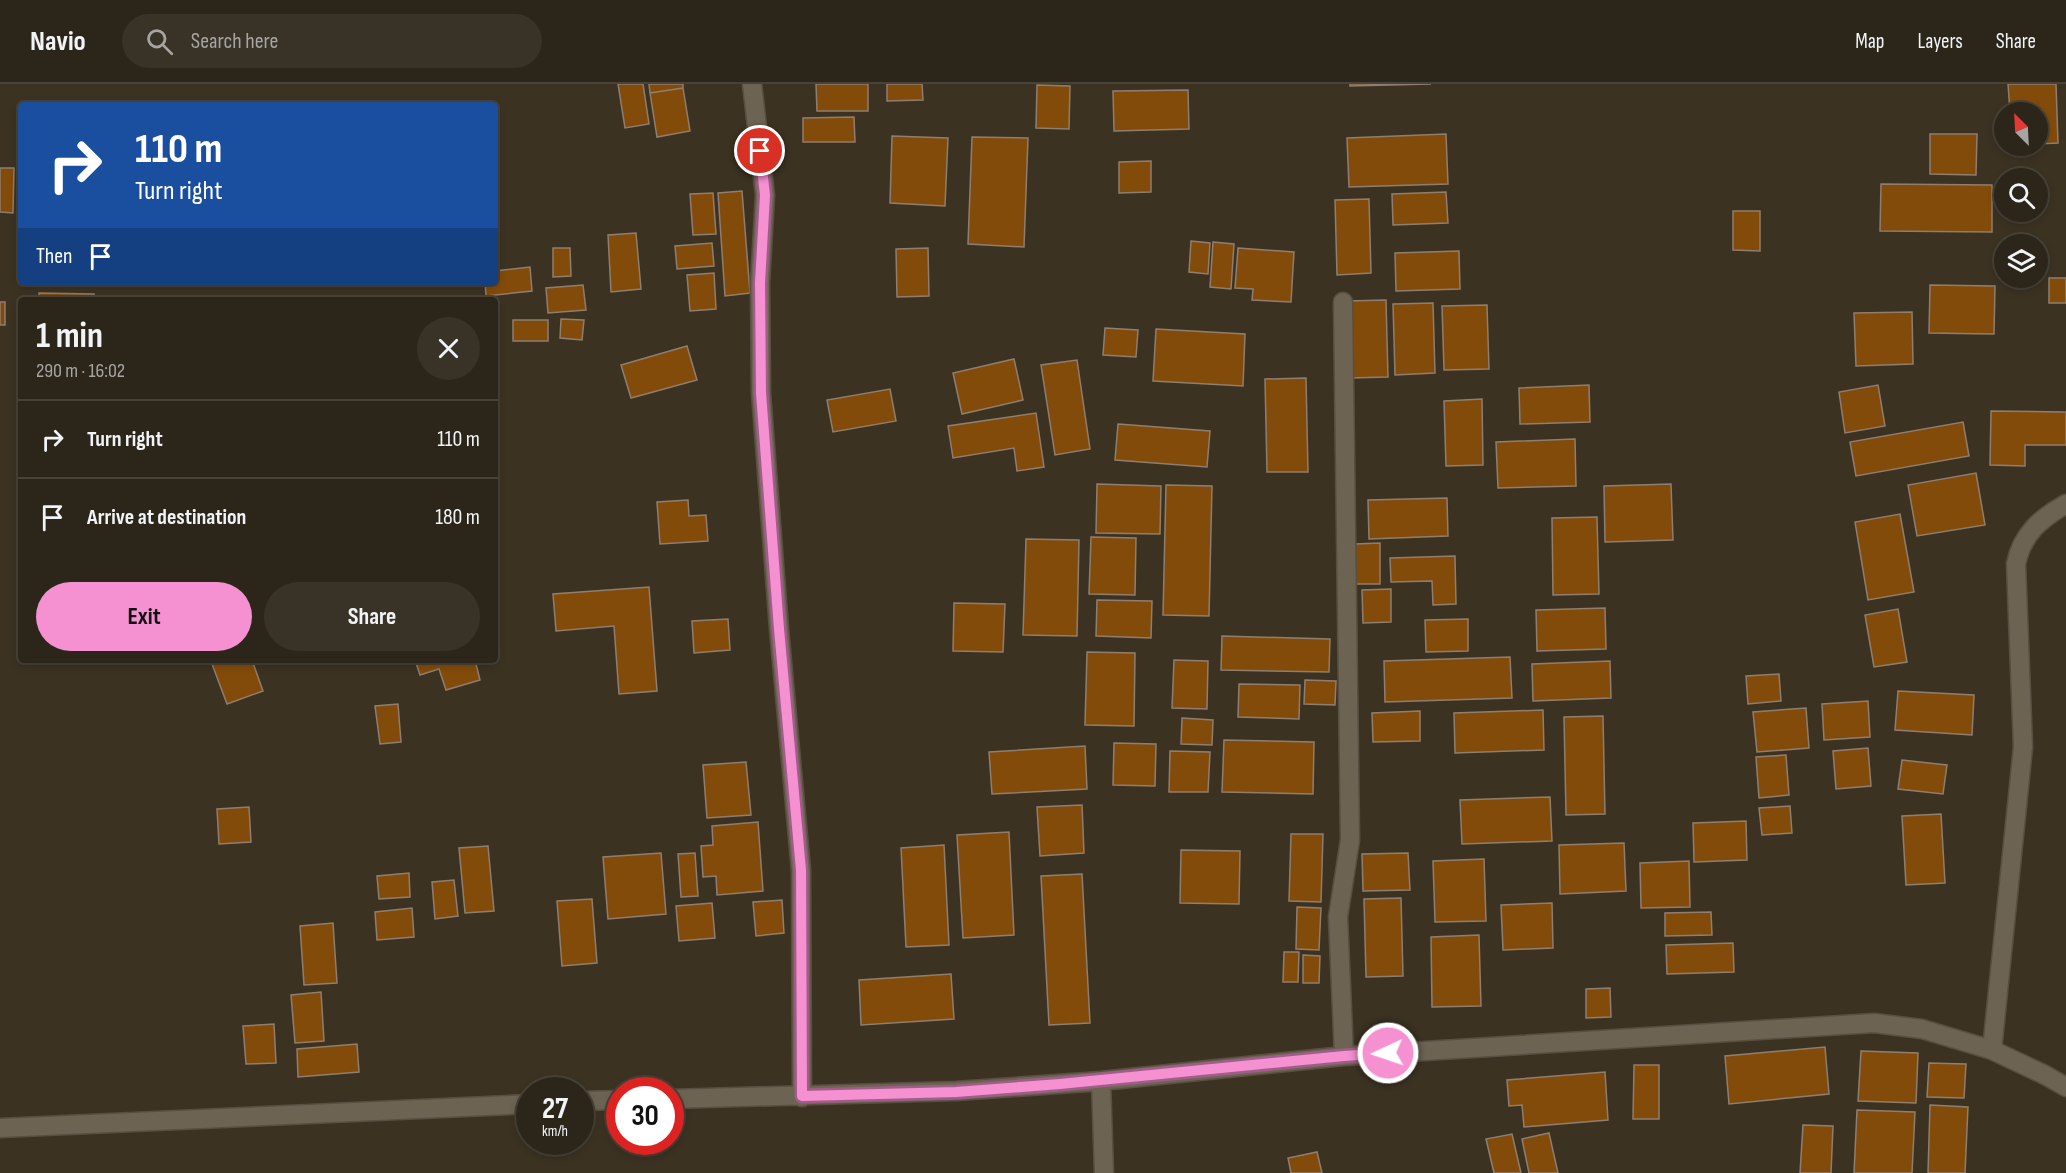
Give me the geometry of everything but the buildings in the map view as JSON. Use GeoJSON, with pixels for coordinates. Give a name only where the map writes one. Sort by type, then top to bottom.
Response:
{"type":"FeatureCollection","features":[{"type":"Feature","properties":{"kind":"street"},"geometry":{"type":"LineString","coordinates":[[752,84],[765,195],[760,283],[761,393],[801,870],[802,1096]]}},
{"type":"Feature","properties":{"kind":"street"},"geometry":{"type":"LineString","coordinates":[[1343,302],[1345,610],[1350,840],[1338,917],[1344,1056]]}},
{"type":"Feature","properties":{"kind":"street"},"geometry":{"type":"LineString","coordinates":[[1992,1050],[2023,747],[2016,564],[2018,552],[2039,520],[2066,504]]}},
{"type":"Feature","properties":{"kind":"street"},"geometry":{"type":"LineString","coordinates":[[684,1099],[956,1092],[1101,1081],[1344,1056],[1874,1023],[1922,1029],[1992,1050],[2066,1087]]}},
{"type":"Feature","properties":{"kind":"street"},"geometry":{"type":"LineString","coordinates":[[1101,1081],[1104,1173]]}},
{"type":"Feature","properties":{"kind":"street"},"geometry":{"type":"LineString","coordinates":[[0,1128],[516,1105]]}},
{"type":"Feature","properties":{"kind":"route"},"geometry":{"type":"LineString","coordinates":[[760,151],[765,195],[760,283],[761,393],[801,870],[802,1096],[956,1092],[1101,1081],[1388,1053]]}}]}
